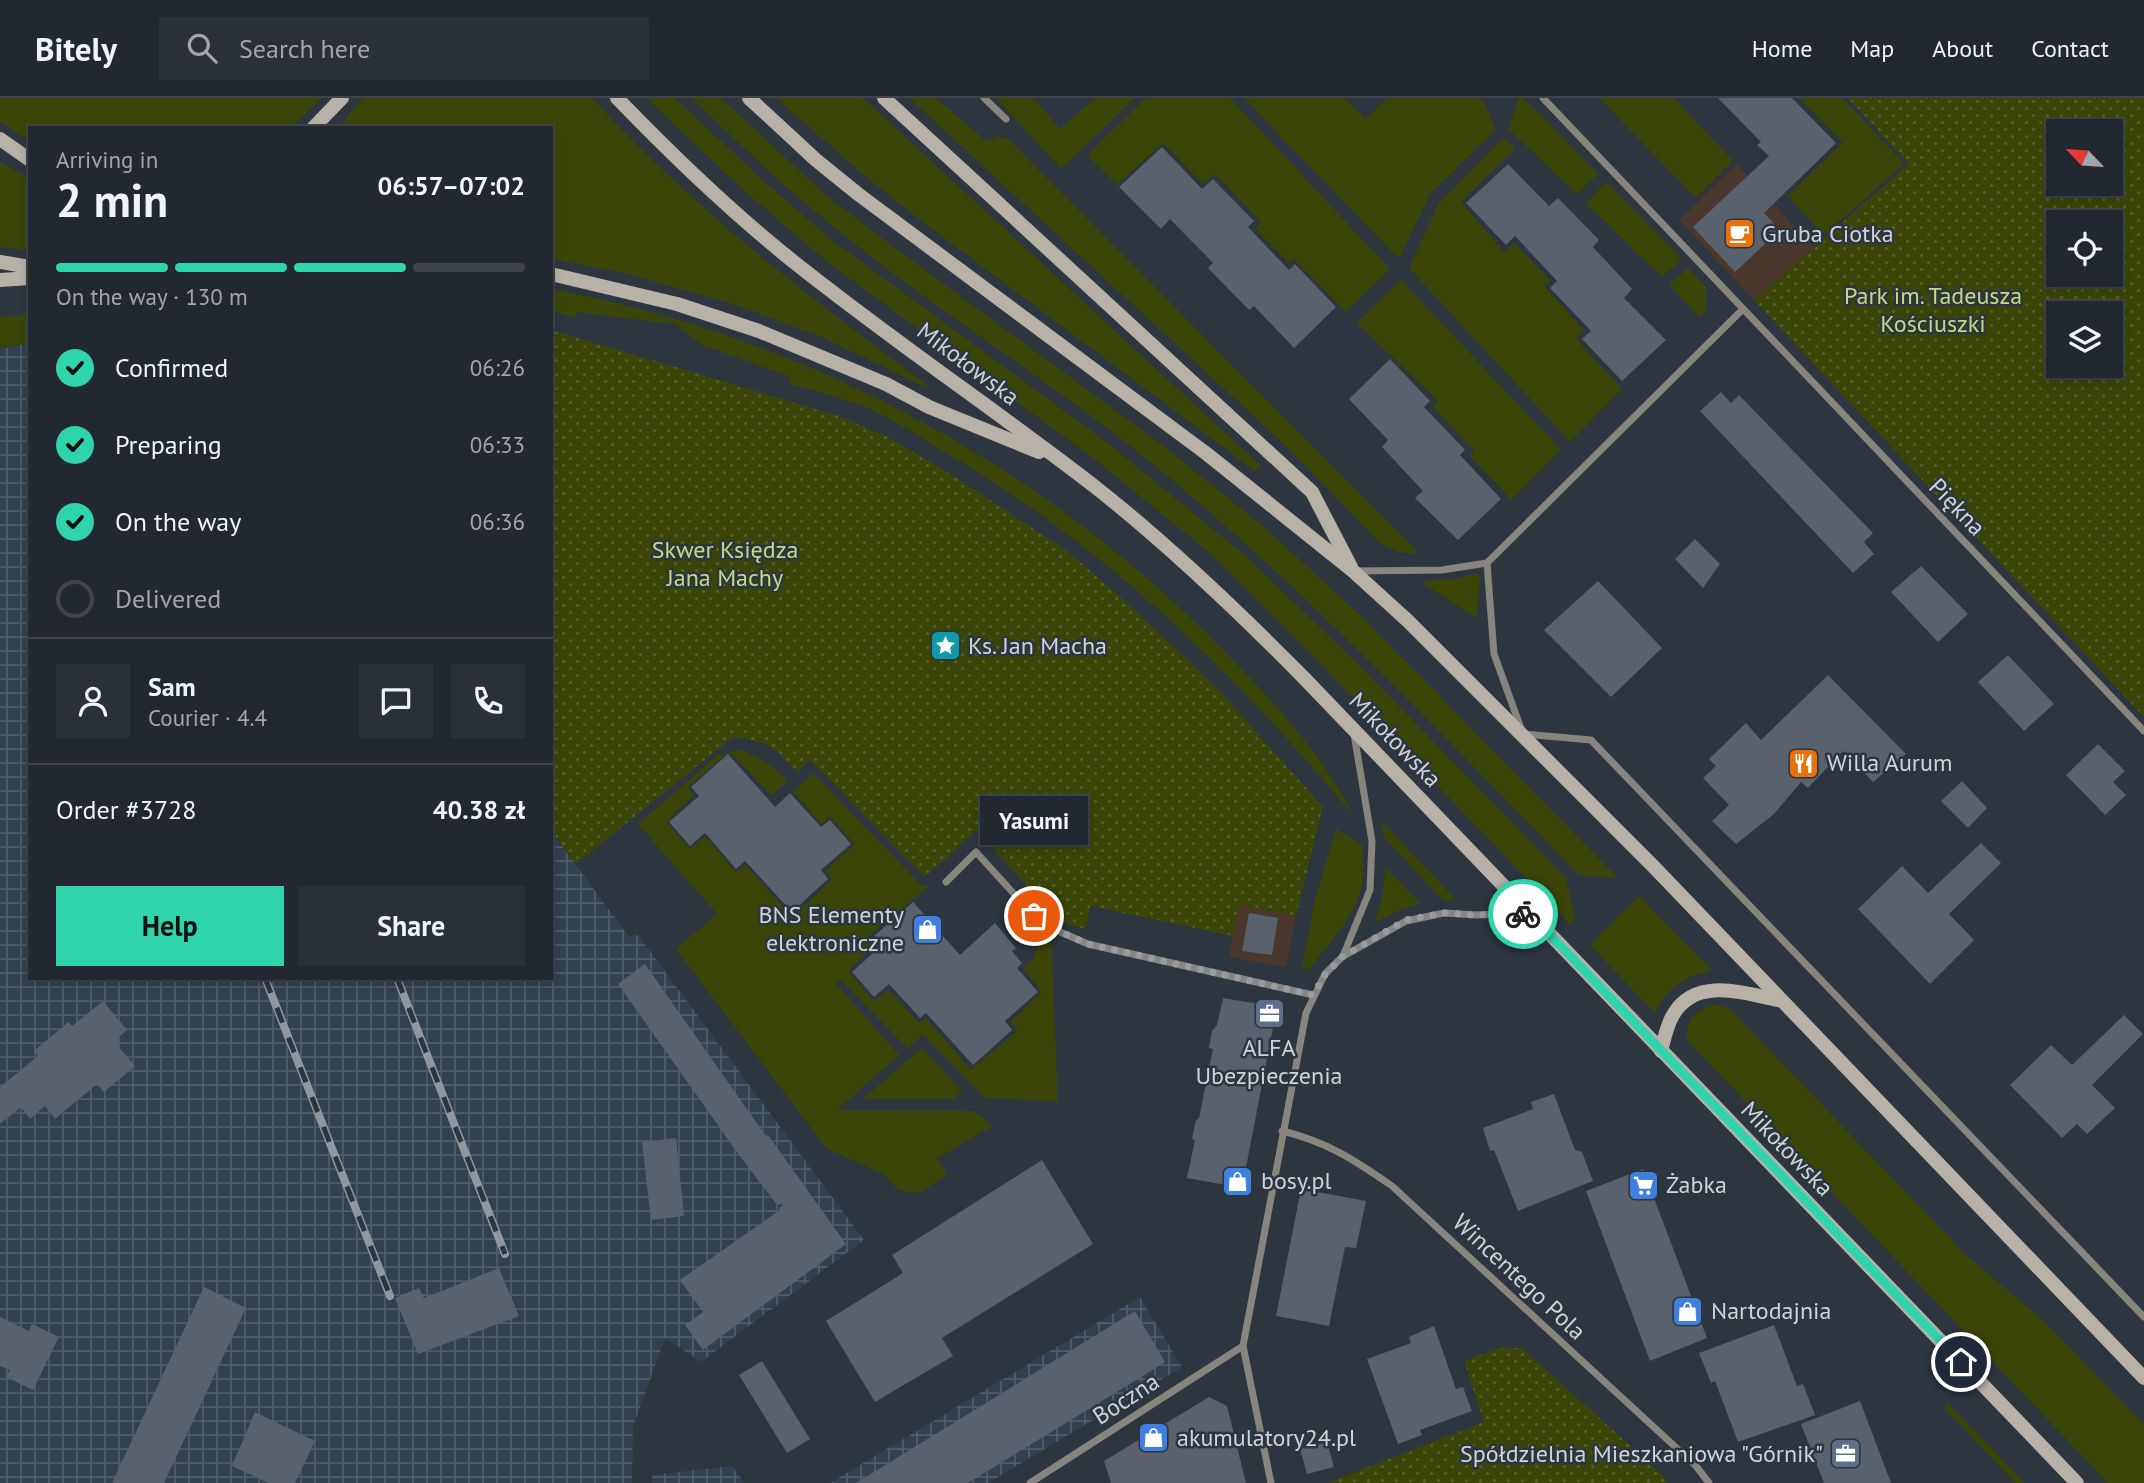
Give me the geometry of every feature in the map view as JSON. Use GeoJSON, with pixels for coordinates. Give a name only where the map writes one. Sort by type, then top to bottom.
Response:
{"type":"FeatureCollection","features":[{"type":"Feature","properties":{"kind":"main road"},"geometry":{"type":"LineString","coordinates":[[315,126],[342,98]]}},
{"type":"Feature","properties":{"kind":"main road","name":"Mikołowska"},"geometry":{"type":"LineString","coordinates":[[617,98],[685,166],[784,253],[1060,460],[1170,549],[1275,649],[2077,1483]]}},
{"type":"Feature","properties":{"kind":"main road"},"geometry":{"type":"LineString","coordinates":[[748,98],[816,160],[883,214],[1156,415],[1353,571],[1408,621],[1523,734],[2144,1378]]}},
{"type":"Feature","properties":{"kind":"main road"},"geometry":{"type":"LineString","coordinates":[[884,98],[1312,492],[1353,571]]}},
{"type":"Feature","properties":{"kind":"main road"},"geometry":{"type":"LineString","coordinates":[[0,139],[28,159]]}},
{"type":"Feature","properties":{"kind":"main road"},"geometry":{"type":"LineString","coordinates":[[0,262],[28,267]]}},
{"type":"Feature","properties":{"kind":"main road"},"geometry":{"type":"LineString","coordinates":[[553,274],[677,304],[759,331],[886,384],[929,407],[1060,460]]}},
{"type":"Feature","properties":{"kind":"main road"},"geometry":{"type":"LineString","coordinates":[[0,281],[28,278]]}},
{"type":"Feature","properties":{"kind":"main road"},"geometry":{"type":"LineString","coordinates":[[1661,1051],[1672,1015],[1683,1001],[1696,993],[1710,990],[1782,1001]]}},
{"type":"Feature","properties":{"kind":"street"},"geometry":{"type":"LineString","coordinates":[[984,98],[1006,118]]}},
{"type":"Feature","properties":{"kind":"street","name":"Piękna"},"geometry":{"type":"LineString","coordinates":[[1543,98],[2144,731]]}},
{"type":"Feature","properties":{"kind":"street"},"geometry":{"type":"LineString","coordinates":[[1353,571],[1442,570],[1487,563],[1742,310]]}},
{"type":"Feature","properties":{"kind":"street"},"geometry":{"type":"LineString","coordinates":[[1487,563],[1494,654],[1523,734],[1591,740],[2144,1317]]}},
{"type":"Feature","properties":{"kind":"street"},"geometry":{"type":"LineString","coordinates":[[1342,957],[1370,890],[1372,841],[1354,731]]}},
{"type":"Feature","properties":{"kind":"street"},"geometry":{"type":"LineString","coordinates":[[946,883],[976,852],[1034,916],[1056,930],[1088,944],[1313,995]]}},
{"type":"Feature","properties":{"kind":"street"},"geometry":{"type":"LineString","coordinates":[[1271,1483],[1242,1346],[1282,1131],[1306,1013],[1313,995],[1325,975],[1342,957],[1406,920],[1444,913],[1529,913]]}},
{"type":"Feature","properties":{"kind":"street","name":"Wincentego Pola"},"geometry":{"type":"LineString","coordinates":[[1282,1131],[1303,1136],[1348,1155],[1392,1186],[1696,1466],[1709,1483]]}},
{"type":"Feature","properties":{"kind":"street","name":"Boczna"},"geometry":{"type":"LineString","coordinates":[[1030,1483],[1242,1346]]}},
{"type":"Feature","properties":{"kind":"shaded area"},"geometry":{"type":"Polygon","coordinates":[[[1737,164],[1814,248],[1754,300],[1679,220],[1737,164]]]}},
{"type":"Feature","properties":{"kind":"shaded area"},"geometry":{"type":"Polygon","coordinates":[[[28,343],[28,980],[553,980],[553,834],[629,937],[638,935],[864,1240],[701,1362],[665,1338],[633,1427],[632,1483],[0,1483],[0,349],[28,343]]]}},
{"type":"Feature","properties":{"kind":"shaded area"},"geometry":{"type":"Polygon","coordinates":[[[1239,905],[1296,916],[1286,967],[1229,957],[1239,905]]]}},
{"type":"Feature","properties":{"kind":"shaded area"},"geometry":{"type":"Polygon","coordinates":[[[1140,1297],[1182,1367],[988,1483],[830,1483],[1140,1297]]]}},
{"type":"Feature","properties":{"kind":"shaded area"},"geometry":{"type":"Polygon","coordinates":[[[732,1466],[744,1483],[652,1483],[652,1475],[732,1466]]]}},
{"type":"Feature","properties":{"kind":"green space"},"geometry":{"type":"Polygon","coordinates":[[[0,98],[322,98],[292,126],[28,126],[28,141],[0,121],[0,98]]]}},
{"type":"Feature","properties":{"kind":"green space"},"geometry":{"type":"Polygon","coordinates":[[[363,98],[592,98],[630,138],[710,213],[795,284],[931,390],[824,338],[733,304],[624,273],[553,259],[553,126],[340,126],[363,98]]]}},
{"type":"Feature","properties":{"kind":"green space"},"geometry":{"type":"Polygon","coordinates":[[[646,98],[675,98],[832,240],[1109,444],[1248,558],[1358,664],[1566,878],[1575,918],[1570,924],[1316,659],[1209,552],[1089,455],[830,264],[751,197],[646,98]]]}},
{"type":"Feature","properties":{"kind":"green space"},"geometry":{"type":"Polygon","coordinates":[[[692,98],[721,98],[827,196],[1165,447],[1263,526],[1359,614],[1618,878],[1579,875],[1362,654],[1192,497],[1098,421],[846,237],[767,169],[692,98]]]}},
{"type":"Feature","properties":{"kind":"green space"},"geometry":{"type":"Polygon","coordinates":[[[776,98],[863,98],[1260,465],[1255,471],[927,225],[865,176],[776,98]]]}},
{"type":"Feature","properties":{"kind":"green space"},"geometry":{"type":"Polygon","coordinates":[[[909,98],[936,98],[985,140],[990,141],[997,136],[1008,139],[1416,550],[1415,554],[1398,552],[1381,544],[1285,445],[909,98]]]}},
{"type":"Feature","properties":{"kind":"green space"},"geometry":{"type":"Polygon","coordinates":[[[996,98],[1034,98],[1060,129],[1095,98],[1135,98],[1061,169],[996,98]]]}},
{"type":"Feature","properties":{"kind":"green space"},"geometry":{"type":"Polygon","coordinates":[[[1146,98],[1230,98],[1390,269],[1346,312],[1294,259],[1289,263],[1255,228],[1261,222],[1215,174],[1203,184],[1163,143],[1117,185],[1087,155],[1146,98]]]}},
{"type":"Feature","properties":{"kind":"green space"},"geometry":{"type":"Polygon","coordinates":[[[1244,98],[1345,98],[1365,119],[1387,98],[1482,98],[1496,129],[1430,194],[1399,259],[1244,98]]]}},
{"type":"Feature","properties":{"kind":"green space"},"geometry":{"type":"Polygon","coordinates":[[[1518,98],[1524,98],[1598,174],[1577,194],[1509,130],[1518,98]]]}},
{"type":"Feature","properties":{"kind":"green space"},"geometry":{"type":"Polygon","coordinates":[[[1599,98],[1674,98],[1733,161],[1696,198],[1599,98]]]}},
{"type":"Feature","properties":{"kind":"green space"},"geometry":{"type":"Polygon","coordinates":[[[1799,98],[1842,98],[1904,164],[1824,235],[1788,196],[1843,143],[1799,98]]]}},
{"type":"Feature","properties":{"kind":"green space","name":"Park im. Tadeusza Kościuszki"},"geometry":{"type":"Polygon","coordinates":[[[1848,98],[2144,98],[2144,717],[1754,300],[1909,164],[1848,98]]]}},
{"type":"Feature","properties":{"kind":"green space"},"geometry":{"type":"Polygon","coordinates":[[[1504,137],[1515,149],[1461,202],[1504,252],[1514,243],[1550,280],[1545,287],[1584,330],[1576,339],[1622,389],[1570,442],[1409,268],[1439,203],[1504,137]]]}},
{"type":"Feature","properties":{"kind":"green space"},"geometry":{"type":"Polygon","coordinates":[[[0,162],[28,178],[28,251],[0,247],[0,162]]]}},
{"type":"Feature","properties":{"kind":"green space"},"geometry":{"type":"Polygon","coordinates":[[[1606,182],[1682,259],[1662,277],[1586,203],[1606,182]]]}},
{"type":"Feature","properties":{"kind":"green space"},"geometry":{"type":"Polygon","coordinates":[[[1688,268],[1706,287],[1706,310],[1701,318],[1669,285],[1688,268]]]}},
{"type":"Feature","properties":{"kind":"green space"},"geometry":{"type":"Polygon","coordinates":[[[1401,280],[1561,450],[1511,500],[1470,456],[1475,451],[1433,407],[1438,401],[1357,323],[1401,280]]]}},
{"type":"Feature","properties":{"kind":"green space"},"geometry":{"type":"Polygon","coordinates":[[[553,289],[647,311],[741,340],[831,377],[919,420],[1003,470],[1083,526],[1159,589],[1230,657],[1281,711],[1314,752],[1353,815],[1262,712],[1166,617],[1062,531],[1006,491],[880,414],[840,398],[789,384],[791,377],[702,345],[675,324],[576,312],[576,317],[553,312],[553,289]]]}},
{"type":"Feature","properties":{"kind":"green space"},"geometry":{"type":"Polygon","coordinates":[[[28,314],[28,343],[0,348],[0,317],[28,314]]]}},
{"type":"Feature","properties":{"kind":"green space","name":"Skwer Księdza Jana Machy"},"geometry":{"type":"Polygon","coordinates":[[[553,331],[839,416],[886,436],[957,478],[1067,551],[1124,600],[1217,688],[1323,807],[1296,916],[1239,905],[1233,936],[1091,906],[1085,929],[1067,924],[1054,916],[997,853],[979,828],[925,877],[810,760],[797,772],[769,746],[733,737],[576,864],[553,834],[553,331]]]}},
{"type":"Feature","properties":{"kind":"green space"},"geometry":{"type":"Polygon","coordinates":[[[1476,573],[1480,576],[1477,614],[1474,617],[1424,584],[1426,581],[1456,579],[1476,573]]]}},
{"type":"Feature","properties":{"kind":"green space"},"geometry":{"type":"Polygon","coordinates":[[[739,750],[765,762],[788,781],[771,795],[732,754],[724,756],[688,787],[694,795],[666,822],[690,849],[705,836],[736,872],[745,864],[792,917],[832,879],[825,871],[855,844],[830,817],[821,824],[793,792],[813,773],[921,885],[929,886],[870,935],[876,944],[848,971],[874,1001],[888,990],[919,1023],[926,1018],[971,1070],[1018,1030],[1011,1022],[1042,992],[1023,969],[1033,959],[1045,932],[1051,935],[1058,1101],[985,1098],[923,1035],[907,1048],[841,980],[836,984],[899,1055],[837,1110],[974,1111],[993,1126],[937,1158],[947,1174],[921,1192],[909,1193],[897,1189],[884,1174],[827,1149],[676,949],[717,914],[638,824],[717,756],[739,750]]]}},
{"type":"Feature","properties":{"kind":"green space"},"geometry":{"type":"Polygon","coordinates":[[[1381,823],[1456,900],[1444,901],[1384,837],[1381,823]]]}},
{"type":"Feature","properties":{"kind":"green space"},"geometry":{"type":"Polygon","coordinates":[[[1336,829],[1362,845],[1362,884],[1355,906],[1333,940],[1309,969],[1302,969],[1314,903],[1336,829]]]}},
{"type":"Feature","properties":{"kind":"green space"},"geometry":{"type":"Polygon","coordinates":[[[1386,868],[1420,903],[1376,922],[1382,900],[1386,868]]]}},
{"type":"Feature","properties":{"kind":"green space"},"geometry":{"type":"Polygon","coordinates":[[[1639,896],[1712,970],[1678,984],[1654,1012],[1590,945],[1639,896]]]}},
{"type":"Feature","properties":{"kind":"green space"},"geometry":{"type":"Polygon","coordinates":[[[1713,1005],[1729,1008],[1965,1254],[2047,1324],[2144,1425],[2144,1483],[2108,1483],[1687,1040],[1692,1016],[1713,1005]]]}},
{"type":"Feature","properties":{"kind":"green space"},"geometry":{"type":"Polygon","coordinates":[[[922,1048],[962,1091],[953,1099],[863,1099],[922,1048]]]}},
{"type":"Feature","properties":{"kind":"green space"},"geometry":{"type":"Polygon","coordinates":[[[1500,1348],[1522,1348],[1668,1483],[1327,1483],[1484,1422],[1464,1361],[1500,1348]]]}},
{"type":"Feature","properties":{"kind":"green space"},"geometry":{"type":"Polygon","coordinates":[[[1947,1404],[2025,1483],[2016,1483],[1945,1409],[1947,1404]]]}},
{"type":"Feature","properties":{"kind":"building"},"geometry":{"type":"Polygon","coordinates":[[[1718,98],[1792,98],[1836,143],[1764,213],[1780,230],[1735,272],[1693,227],[1769,156],[1757,145],[1761,142],[1718,98]]]}},
{"type":"Feature","properties":{"kind":"building"},"geometry":{"type":"Polygon","coordinates":[[[1162,147],[1202,189],[1213,179],[1254,221],[1248,227],[1289,270],[1295,264],[1336,307],[1294,348],[1254,306],[1249,310],[1208,268],[1213,263],[1170,219],[1161,229],[1119,187],[1162,147]]]}},
{"type":"Feature","properties":{"kind":"building"},"geometry":{"type":"Polygon","coordinates":[[[1508,164],[1549,206],[1558,198],[1599,240],[1593,247],[1632,289],[1624,298],[1666,340],[1622,381],[1582,339],[1591,331],[1550,288],[1557,281],[1515,236],[1506,245],[1466,203],[1508,164]]]}},
{"type":"Feature","properties":{"kind":"building"},"geometry":{"type":"Polygon","coordinates":[[[1390,359],[1430,401],[1424,407],[1465,450],[1460,455],[1501,499],[1458,540],[1415,498],[1423,491],[1382,447],[1388,440],[1349,399],[1390,359]]]}},
{"type":"Feature","properties":{"kind":"building"},"geometry":{"type":"Polygon","coordinates":[[[1721,392],[1731,403],[1739,395],[1873,533],[1864,542],[1874,554],[1853,573],[1700,411],[1721,392]]]}},
{"type":"Feature","properties":{"kind":"building"},"geometry":{"type":"Polygon","coordinates":[[[1695,539],[1720,564],[1703,588],[1675,559],[1695,539]]]}},
{"type":"Feature","properties":{"kind":"building"},"geometry":{"type":"Polygon","coordinates":[[[1921,566],[1968,614],[1938,642],[1891,592],[1921,566]]]}},
{"type":"Feature","properties":{"kind":"building"},"geometry":{"type":"Polygon","coordinates":[[[1598,581],[1662,648],[1611,697],[1544,630],[1598,581]]]}},
{"type":"Feature","properties":{"kind":"building"},"geometry":{"type":"Polygon","coordinates":[[[2008,655],[2054,704],[2024,731],[1978,682],[2008,655]]]}},
{"type":"Feature","properties":{"kind":"building"},"geometry":{"type":"Polygon","coordinates":[[[1828,675],[1906,754],[1873,782],[1843,751],[1808,788],[1801,782],[1774,814],[1736,844],[1712,821],[1729,805],[1703,778],[1716,766],[1709,759],[1746,723],[1761,740],[1828,675]]]}},
{"type":"Feature","properties":{"kind":"building"},"geometry":{"type":"Polygon","coordinates":[[[2098,744],[2125,771],[2113,782],[2126,795],[2105,815],[2066,775],[2098,744]]]}},
{"type":"Feature","properties":{"kind":"building"},"geometry":{"type":"Polygon","coordinates":[[[728,754],[775,807],[790,793],[821,827],[830,820],[851,844],[821,870],[828,879],[792,912],[745,861],[736,869],[705,833],[690,846],[669,822],[699,796],[691,787],[728,754]]]}},
{"type":"Feature","properties":{"kind":"building"},"geometry":{"type":"Polygon","coordinates":[[[1962,781],[1987,808],[1968,828],[1941,801],[1962,781]]]}},
{"type":"Feature","properties":{"kind":"building"},"geometry":{"type":"Polygon","coordinates":[[[1981,843],[2001,863],[1949,914],[1974,940],[1930,984],[1858,909],[1902,866],[1928,893],[1981,843]]]}},
{"type":"Feature","properties":{"kind":"building"},"geometry":{"type":"Polygon","coordinates":[[[913,902],[960,955],[995,923],[1016,948],[1012,951],[1022,963],[1017,968],[1038,992],[1005,1021],[1012,1030],[973,1065],[926,1013],[920,1018],[889,984],[874,997],[852,972],[882,945],[874,936],[913,902]]]}},
{"type":"Feature","properties":{"kind":"building"},"geometry":{"type":"Polygon","coordinates":[[[1249,913],[1278,918],[1272,955],[1242,951],[1249,913]]]}},
{"type":"Feature","properties":{"kind":"building"},"geometry":{"type":"Polygon","coordinates":[[[645,964],[846,1244],[703,1350],[685,1325],[703,1312],[680,1280],[780,1210],[784,1204],[777,1205],[739,1155],[618,984],[645,964]]]}},
{"type":"Feature","properties":{"kind":"building"},"geometry":{"type":"Polygon","coordinates":[[[1223,998],[1277,1007],[1242,1188],[1187,1178],[1195,1140],[1192,1139],[1213,1049],[1209,1048],[1212,1031],[1217,1025],[1223,998]]]}},
{"type":"Feature","properties":{"kind":"building"},"geometry":{"type":"Polygon","coordinates":[[[103,1001],[127,1030],[118,1038],[121,1043],[118,1046],[135,1066],[104,1092],[97,1084],[55,1119],[45,1106],[30,1119],[21,1107],[0,1124],[0,1087],[38,1056],[34,1051],[68,1022],[72,1026],[103,1001]]]}},
{"type":"Feature","properties":{"kind":"building"},"geometry":{"type":"Polygon","coordinates":[[[2124,1015],[2143,1034],[2092,1085],[2115,1108],[2087,1134],[2077,1124],[2062,1138],[2010,1085],[2051,1045],[2072,1065],[2124,1015]]]}},
{"type":"Feature","properties":{"kind":"building"},"geometry":{"type":"Polygon","coordinates":[[[1554,1094],[1575,1150],[1582,1152],[1593,1181],[1518,1211],[1494,1150],[1490,1151],[1483,1128],[1533,1109],[1531,1102],[1554,1094]]]}},
{"type":"Feature","properties":{"kind":"building"},"geometry":{"type":"Polygon","coordinates":[[[676,1138],[684,1216],[651,1220],[642,1142],[676,1138]]]}},
{"type":"Feature","properties":{"kind":"building"},"geometry":{"type":"Polygon","coordinates":[[[1042,1160],[1093,1244],[942,1338],[953,1356],[875,1402],[826,1321],[903,1273],[892,1255],[1042,1160]]]}},
{"type":"Feature","properties":{"kind":"building"},"geometry":{"type":"Polygon","coordinates":[[[1643,1169],[1707,1338],[1650,1361],[1586,1191],[1643,1169]]]}},
{"type":"Feature","properties":{"kind":"building"},"geometry":{"type":"Polygon","coordinates":[[[1301,1189],[1366,1201],[1356,1248],[1345,1247],[1329,1326],[1276,1316],[1301,1189]]]}},
{"type":"Feature","properties":{"kind":"building"},"geometry":{"type":"Polygon","coordinates":[[[499,1268],[519,1316],[418,1354],[395,1298],[419,1288],[424,1298],[499,1268]]]}},
{"type":"Feature","properties":{"kind":"building"},"geometry":{"type":"Polygon","coordinates":[[[204,1287],[246,1308],[164,1483],[112,1483],[204,1287]]]}},
{"type":"Feature","properties":{"kind":"building"},"geometry":{"type":"Polygon","coordinates":[[[1135,1311],[1165,1362],[1133,1382],[968,1483],[856,1483],[1135,1311]]]}},
{"type":"Feature","properties":{"kind":"building"},"geometry":{"type":"Polygon","coordinates":[[[0,1317],[29,1331],[32,1324],[59,1337],[33,1390],[6,1377],[10,1370],[0,1366],[0,1317]]]}},
{"type":"Feature","properties":{"kind":"building"},"geometry":{"type":"Polygon","coordinates":[[[1774,1325],[1797,1386],[1803,1384],[1815,1415],[1738,1442],[1715,1381],[1711,1383],[1699,1353],[1774,1325]]]}},
{"type":"Feature","properties":{"kind":"building"},"geometry":{"type":"Polygon","coordinates":[[[1434,1326],[1456,1389],[1463,1387],[1472,1411],[1420,1430],[1422,1435],[1398,1444],[1367,1359],[1411,1343],[1409,1337],[1434,1326]]]}},
{"type":"Feature","properties":{"kind":"building"},"geometry":{"type":"Polygon","coordinates":[[[762,1361],[810,1439],[787,1453],[739,1375],[762,1361]]]}},
{"type":"Feature","properties":{"kind":"building"},"geometry":{"type":"Polygon","coordinates":[[[1209,1397],[1227,1406],[1246,1483],[1111,1483],[1104,1461],[1209,1397]]]}},
{"type":"Feature","properties":{"kind":"building","name":"Spółdzielnia Mieszkaniowa \"Górnik\""},"geometry":{"type":"Polygon","coordinates":[[[1860,1401],[1891,1483],[1824,1483],[1801,1424],[1860,1401]]]}},
{"type":"Feature","properties":{"kind":"building"},"geometry":{"type":"Polygon","coordinates":[[[255,1412],[315,1441],[295,1483],[268,1483],[232,1466],[255,1412]]]}},
{"type":"Feature","properties":{"kind":"building"},"geometry":{"type":"Polygon","coordinates":[[[1327,1442],[1334,1467],[1307,1474],[1300,1449],[1327,1442]]]}},
{"type":"Feature","properties":{"kind":"railway"},"geometry":{"type":"LineString","coordinates":[[266,980],[390,1296]]}},
{"type":"Feature","properties":{"kind":"railway"},"geometry":{"type":"LineString","coordinates":[[398,980],[505,1254]]}},
{"type":"Feature","properties":{"kind":"way so far"},"geometry":{"type":"LineString","coordinates":[[1034,916],[1056,930],[1088,944],[1313,995],[1325,975],[1342,957],[1406,920],[1444,913],[1523,914]]}},
{"type":"Feature","properties":{"kind":"place","name":"Gruba Ciotka"},"geometry":{"type":"Point","coordinates":[1739,234]}},
{"type":"Feature","properties":{"kind":"place","name":"Ks. Jan Macha"},"geometry":{"type":"Point","coordinates":[945,646]}},
{"type":"Feature","properties":{"kind":"place","name":"Willa Aurum"},"geometry":{"type":"Point","coordinates":[1804,763]}},
{"type":"Feature","properties":{"kind":"place","name":"Yasumi"},"geometry":{"type":"Point","coordinates":[1034,916]}},
{"type":"Feature","properties":{"kind":"place","name":"BNS Elementy elektroniczne"},"geometry":{"type":"Point","coordinates":[927,929]}},
{"type":"Feature","properties":{"kind":"place","name":"ALFA Ubezpieczenia"},"geometry":{"type":"Point","coordinates":[1269,1014]}},
{"type":"Feature","properties":{"kind":"place","name":"bosy.pl"},"geometry":{"type":"Point","coordinates":[1238,1181]}},
{"type":"Feature","properties":{"kind":"place","name":"Żabka"},"geometry":{"type":"Point","coordinates":[1643,1185]}},
{"type":"Feature","properties":{"kind":"place","name":"Nartodajnia"},"geometry":{"type":"Point","coordinates":[1688,1311]}},
{"type":"Feature","properties":{"kind":"place","name":"akumulatory24.pl"},"geometry":{"type":"Point","coordinates":[1154,1438]}},
{"type":"Feature","properties":{"kind":"place","name":"Spółdzielnia Mieszkaniowa \"Górnik\""},"geometry":{"type":"Point","coordinates":[1846,1454]}},
{"type":"Feature","properties":{"kind":"route"},"geometry":{"type":"LineString","coordinates":[[1523,914],[1529,913],[1961,1362]]}}]}
